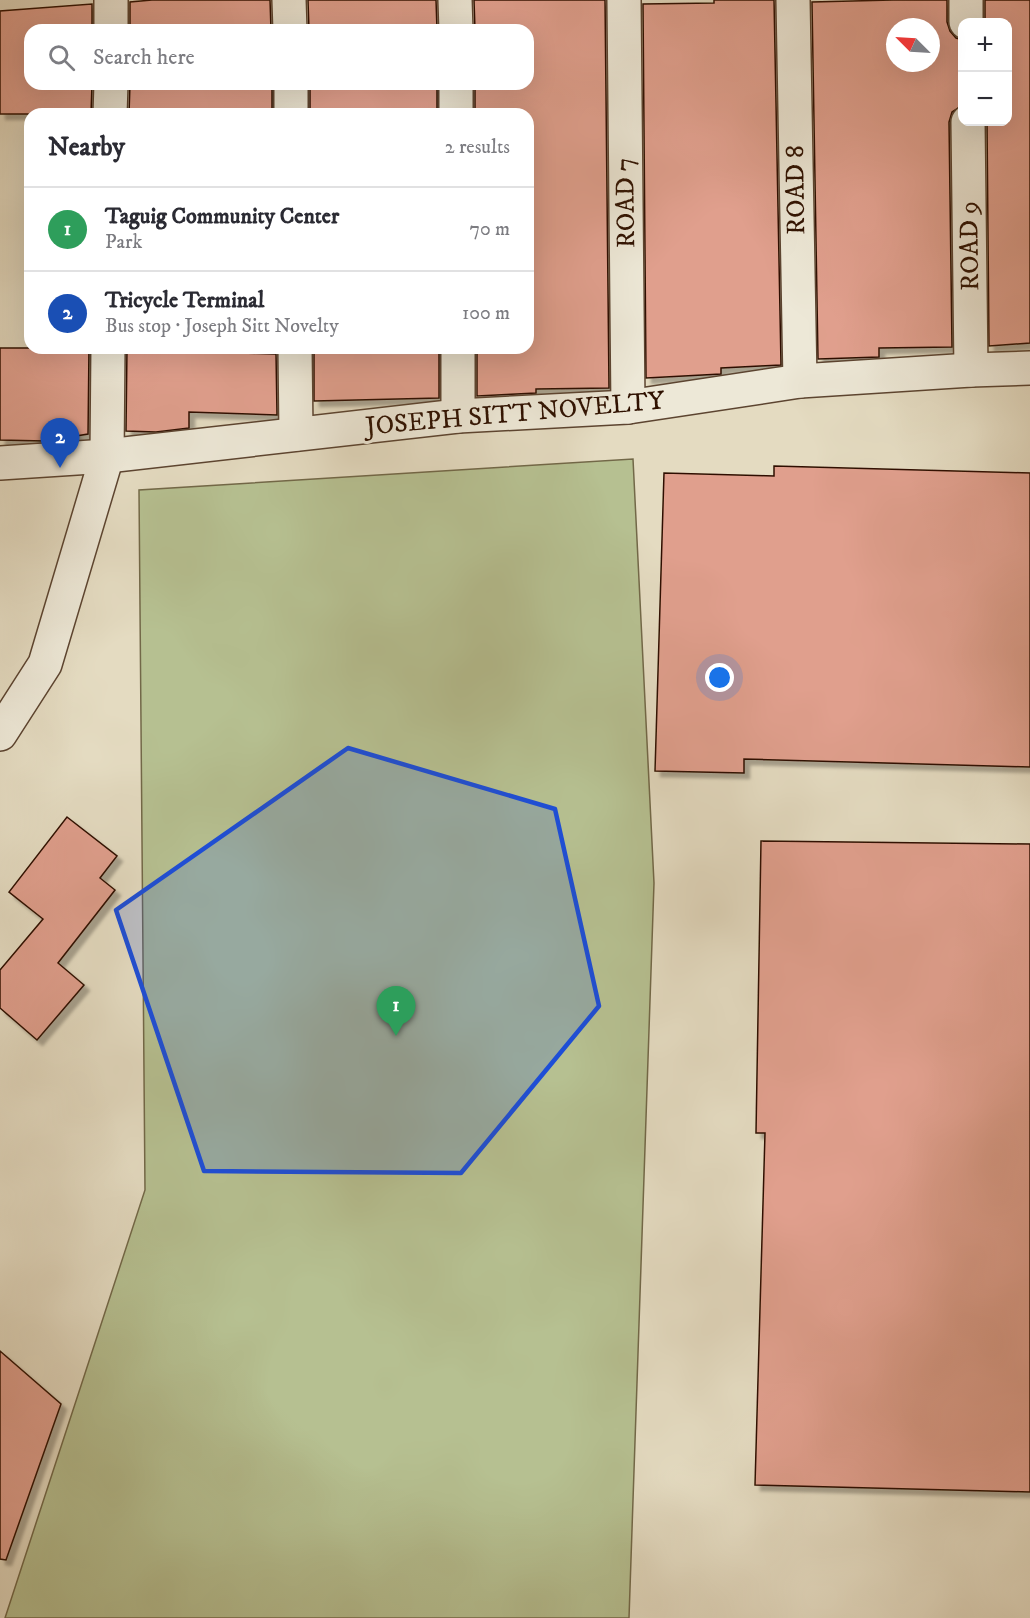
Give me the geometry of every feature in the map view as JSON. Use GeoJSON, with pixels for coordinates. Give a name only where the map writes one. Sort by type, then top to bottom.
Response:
{"type":"FeatureCollection","features":[{"type":"Feature","properties":{"kind":"street"},"geometry":{"type":"LineString","coordinates":[[111,0],[111,24]]}},
{"type":"Feature","properties":{"kind":"street"},"geometry":{"type":"LineString","coordinates":[[289,0],[290,24]]}},
{"type":"Feature","properties":{"kind":"street"},"geometry":{"type":"LineString","coordinates":[[455,0],[456,24]]}},
{"type":"Feature","properties":{"kind":"street","name":"ROAD 7"},"geometry":{"type":"LineString","coordinates":[[624,0],[628,406]]}},
{"type":"Feature","properties":{"kind":"street","name":"ROAD 8"},"geometry":{"type":"LineString","coordinates":[[793,0],[800,381]]}},
{"type":"Feature","properties":{"kind":"street"},"geometry":{"type":"LineString","coordinates":[[966,0],[966,18]]}},
{"type":"Feature","properties":{"kind":"street"},"geometry":{"type":"LineString","coordinates":[[110,108],[111,90]]}},
{"type":"Feature","properties":{"kind":"street"},"geometry":{"type":"LineString","coordinates":[[291,90],[291,108]]}},
{"type":"Feature","properties":{"kind":"street"},"geometry":{"type":"LineString","coordinates":[[456,90],[456,108]]}},
{"type":"Feature","properties":{"kind":"street","name":"ROAD 9"},"geometry":{"type":"LineString","coordinates":[[968,126],[972,369]]}},
{"type":"Feature","properties":{"kind":"street"},"geometry":{"type":"LineString","coordinates":[[0,734],[45,664],[107,456],[108,354]]}},
{"type":"Feature","properties":{"kind":"street"},"geometry":{"type":"LineString","coordinates":[[295,354],[296,434]]}},
{"type":"Feature","properties":{"kind":"street"},"geometry":{"type":"LineString","coordinates":[[458,354],[458,416]]}},
{"type":"Feature","properties":{"kind":"street","name":"JOSEPH SITT NOVELTY"},"geometry":{"type":"LineString","coordinates":[[0,463],[107,456],[458,416],[628,406],[800,381],[972,369],[1030,368]]}},
{"type":"Feature","properties":{"kind":"highlighted area"},"geometry":{"type":"Polygon","coordinates":[[[348,748],[555,809],[599,1006],[461,1173],[204,1171],[116,910],[348,748]]]}},
{"type":"Feature","properties":{"kind":"green space"},"geometry":{"type":"Polygon","coordinates":[[[633,459],[654,883],[629,1618],[5,1618],[145,1190],[139,490],[633,459]]]}},
{"type":"Feature","properties":{"kind":"building"},"geometry":{"type":"Polygon","coordinates":[[[270,0],[271,24],[130,24],[130,2],[270,0]]]}},
{"type":"Feature","properties":{"kind":"building"},"geometry":{"type":"Polygon","coordinates":[[[308,0],[436,0],[437,24],[309,24],[308,0]]]}},
{"type":"Feature","properties":{"kind":"building"},"geometry":{"type":"Polygon","coordinates":[[[474,0],[605,0],[609,388],[536,389],[536,393],[477,396],[477,354],[534,354],[534,108],[475,108],[475,90],[534,90],[534,24],[475,24],[474,0]]]}},
{"type":"Feature","properties":{"kind":"building"},"geometry":{"type":"Polygon","coordinates":[[[714,0],[774,0],[781,365],[721,368],[721,374],[646,378],[643,4],[714,3],[714,0]]]}},
{"type":"Feature","properties":{"kind":"building"},"geometry":{"type":"Polygon","coordinates":[[[947,0],[947,22],[950,31],[958,39],[958,108],[952,112],[949,122],[952,347],[879,348],[879,357],[818,359],[812,2],[947,0]]]}},
{"type":"Feature","properties":{"kind":"building"},"geometry":{"type":"Polygon","coordinates":[[[985,0],[1030,0],[1030,343],[989,346],[987,126],[1012,126],[1012,18],[985,18],[985,0]]]}},
{"type":"Feature","properties":{"kind":"building"},"geometry":{"type":"Polygon","coordinates":[[[92,4],[92,24],[24,24],[24,90],[92,90],[91,108],[24,108],[24,114],[0,114],[0,11],[92,4]]]}},
{"type":"Feature","properties":{"kind":"building"},"geometry":{"type":"Polygon","coordinates":[[[130,90],[272,90],[272,108],[129,108],[130,90]]]}},
{"type":"Feature","properties":{"kind":"building"},"geometry":{"type":"Polygon","coordinates":[[[310,90],[437,90],[437,108],[310,108],[310,90]]]}},
{"type":"Feature","properties":{"kind":"building"},"geometry":{"type":"Polygon","coordinates":[[[0,348],[24,348],[24,354],[89,354],[88,434],[45,441],[0,440],[0,348]]]}},
{"type":"Feature","properties":{"kind":"building"},"geometry":{"type":"Polygon","coordinates":[[[127,354],[276,354],[277,415],[189,412],[189,428],[156,432],[126,431],[127,354]]]}},
{"type":"Feature","properties":{"kind":"building"},"geometry":{"type":"Polygon","coordinates":[[[314,354],[439,354],[439,398],[314,401],[314,354]]]}},
{"type":"Feature","properties":{"kind":"building"},"geometry":{"type":"Polygon","coordinates":[[[774,466],[1030,473],[1030,767],[744,759],[744,773],[655,771],[664,473],[774,476],[774,466]]]}},
{"type":"Feature","properties":{"kind":"building"},"geometry":{"type":"Polygon","coordinates":[[[67,817],[117,856],[100,878],[115,890],[58,963],[84,985],[37,1040],[0,1008],[0,970],[43,919],[9,892],[67,817]]]}},
{"type":"Feature","properties":{"kind":"building"},"geometry":{"type":"Polygon","coordinates":[[[761,841],[1030,844],[1030,1492],[755,1485],[765,1133],[756,1133],[761,841]]]}},
{"type":"Feature","properties":{"kind":"building"},"geometry":{"type":"Polygon","coordinates":[[[0,1351],[61,1404],[6,1560],[0,1559],[0,1351]]]}},
{"type":"Feature","properties":{"kind":"place","name":"Tricycle Terminal"},"geometry":{"type":"Point","coordinates":[60,468]}},
{"type":"Feature","properties":{"kind":"place","name":"Taguig Community Center"},"geometry":{"type":"Point","coordinates":[396,1036]}}]}
